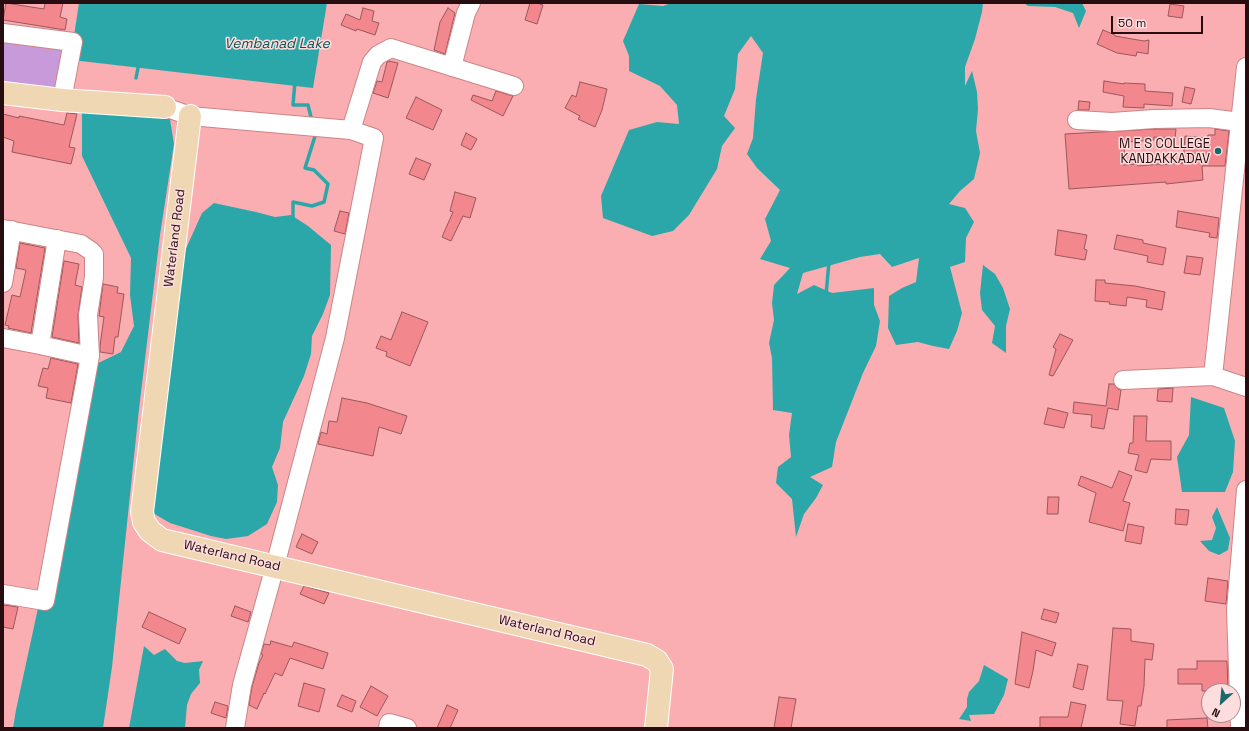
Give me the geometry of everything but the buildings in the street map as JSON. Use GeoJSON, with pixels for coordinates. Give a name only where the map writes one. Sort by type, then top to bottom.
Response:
{"type":"FeatureCollection","features":[{"type":"Feature","properties":{"kind":"main road"},"geometry":{"type":"LineString","coordinates":[[3,93],[62,100],[165,107]]}},
{"type":"Feature","properties":{"kind":"main road","name":"Waterland Road"},"geometry":{"type":"LineString","coordinates":[[190,116],[142,512],[144,522],[150,531],[162,540],[648,655],[657,661],[662,670],[656,728]]}},
{"type":"Feature","properties":{"kind":"street"},"geometry":{"type":"LineString","coordinates":[[452,67],[466,14],[471,3]]}},
{"type":"Feature","properties":{"kind":"street"},"geometry":{"type":"LineString","coordinates":[[3,33],[73,42],[62,100]]}},
{"type":"Feature","properties":{"kind":"street"},"geometry":{"type":"LineString","coordinates":[[351,130],[372,62],[378,55],[391,48],[514,86]]}},
{"type":"Feature","properties":{"kind":"street"},"geometry":{"type":"LineString","coordinates":[[1213,376],[1242,130],[1246,67]]}},
{"type":"Feature","properties":{"kind":"street"},"geometry":{"type":"LineString","coordinates":[[165,107],[190,116],[351,130],[374,138],[335,338],[242,685],[235,728]]}},
{"type":"Feature","properties":{"kind":"street"},"geometry":{"type":"LineString","coordinates":[[1077,120],[1112,122],[1154,119],[1209,118],[1242,130]]}},
{"type":"Feature","properties":{"kind":"street"},"geometry":{"type":"LineString","coordinates":[[3,283],[7,229],[81,244],[91,250],[94,254],[94,277],[88,315],[90,356],[45,601],[3,594]]}},
{"type":"Feature","properties":{"kind":"street"},"geometry":{"type":"LineString","coordinates":[[40,345],[57,239]]}},
{"type":"Feature","properties":{"kind":"street"},"geometry":{"type":"LineString","coordinates":[[3,338],[90,356]]}},
{"type":"Feature","properties":{"kind":"street"},"geometry":{"type":"LineString","coordinates":[[1122,380],[1213,376],[1246,387]]}},
{"type":"Feature","properties":{"kind":"street"},"geometry":{"type":"LineString","coordinates":[[1240,728],[1236,610],[1246,490]]}},
{"type":"Feature","properties":{"kind":"street"},"geometry":{"type":"LineString","coordinates":[[388,728],[389,722],[407,728]]}},
{"type":"Feature","properties":{"kind":"shaded area"},"geometry":{"type":"Polygon","coordinates":[[[3,36],[70,43],[62,94],[3,84],[3,36]]]}},
{"type":"Feature","properties":{"kind":"water","name":"Vembanad Lake"},"geometry":{"type":"Polygon","coordinates":[[[79,3],[327,3],[313,88],[72,60],[73,42],[79,3]]]}},
{"type":"Feature","properties":{"kind":"water"},"geometry":{"type":"Polygon","coordinates":[[[671,3],[983,3],[975,39],[965,67],[965,86],[972,71],[977,92],[978,109],[976,131],[980,153],[974,179],[960,191],[949,204],[965,208],[974,222],[966,238],[965,262],[950,267],[962,313],[957,331],[949,349],[918,342],[896,345],[888,328],[889,296],[916,282],[919,258],[892,267],[880,254],[860,257],[803,273],[797,294],[814,285],[832,293],[874,288],[874,305],[880,321],[876,346],[863,373],[836,442],[832,467],[810,477],[823,485],[816,498],[804,514],[796,537],[792,499],[776,483],[778,467],[791,457],[789,435],[792,413],[773,410],[772,358],[769,343],[774,320],[772,303],[774,285],[790,268],[760,259],[771,241],[765,219],[780,190],[757,168],[747,154],[753,138],[756,99],[763,53],[751,36],[738,54],[735,89],[724,116],[735,128],[722,146],[717,169],[689,215],[673,231],[652,236],[603,218],[601,196],[629,130],[657,122],[679,124],[677,105],[660,86],[629,71],[629,56],[623,41],[639,4],[663,6],[671,3]]]}},
{"type":"Feature","properties":{"kind":"water"},"geometry":{"type":"Polygon","coordinates":[[[1024,3],[1082,3],[1086,11],[1079,28],[1073,13],[1055,7],[1028,6],[1024,3]]]}},
{"type":"Feature","properties":{"kind":"water"},"geometry":{"type":"Polygon","coordinates":[[[82,110],[170,119],[174,144],[160,235],[139,409],[112,667],[103,728],[13,728],[90,367],[121,352],[134,326],[130,295],[131,258],[82,156],[82,110]]]}},
{"type":"Feature","properties":{"kind":"water"},"geometry":{"type":"Polygon","coordinates":[[[214,203],[275,217],[291,215],[308,226],[331,245],[330,295],[323,314],[312,336],[311,354],[304,376],[283,422],[280,448],[272,467],[278,485],[277,502],[267,524],[248,536],[226,539],[211,536],[170,523],[151,512],[169,335],[181,284],[184,253],[202,213],[214,203]]]}},
{"type":"Feature","properties":{"kind":"water"},"geometry":{"type":"Polygon","coordinates":[[[983,265],[995,274],[1003,288],[1010,309],[1006,326],[1006,353],[992,343],[995,326],[982,310],[980,293],[983,265]]]}},
{"type":"Feature","properties":{"kind":"water"},"geometry":{"type":"Polygon","coordinates":[[[1191,397],[1224,408],[1235,441],[1233,472],[1225,492],[1182,492],[1177,457],[1189,435],[1191,397]]]}},
{"type":"Feature","properties":{"kind":"water"},"geometry":{"type":"Polygon","coordinates":[[[1217,507],[1230,538],[1228,550],[1219,555],[1209,551],[1200,541],[1212,540],[1216,528],[1212,517],[1217,507]]]}},
{"type":"Feature","properties":{"kind":"water"},"geometry":{"type":"Polygon","coordinates":[[[144,646],[154,655],[165,649],[177,661],[185,663],[203,661],[199,670],[200,683],[191,694],[187,705],[185,728],[129,728],[144,646]]]}},
{"type":"Feature","properties":{"kind":"water"},"geometry":{"type":"Polygon","coordinates":[[[984,665],[1008,679],[1004,695],[994,714],[969,715],[971,721],[959,719],[967,707],[969,692],[979,681],[984,665]]]}},
{"type":"Feature","properties":{"kind":"waterway"},"geometry":{"type":"LineString","coordinates":[[136,78],[139,63]]}},
{"type":"Feature","properties":{"kind":"waterway"},"geometry":{"type":"LineString","coordinates":[[295,81],[293,105],[308,105],[311,117]]}},
{"type":"Feature","properties":{"kind":"waterway"},"geometry":{"type":"LineString","coordinates":[[293,221],[293,202],[312,206],[324,202],[328,184],[314,170],[305,168],[316,133]]}},
{"type":"Feature","properties":{"kind":"waterway"},"geometry":{"type":"LineString","coordinates":[[826,295],[829,262]]}},
{"type":"Feature","properties":{"kind":"place","name":"M E S COLLEGE KANDAKKADAV"},"geometry":{"type":"Point","coordinates":[1218,151]}}]}
